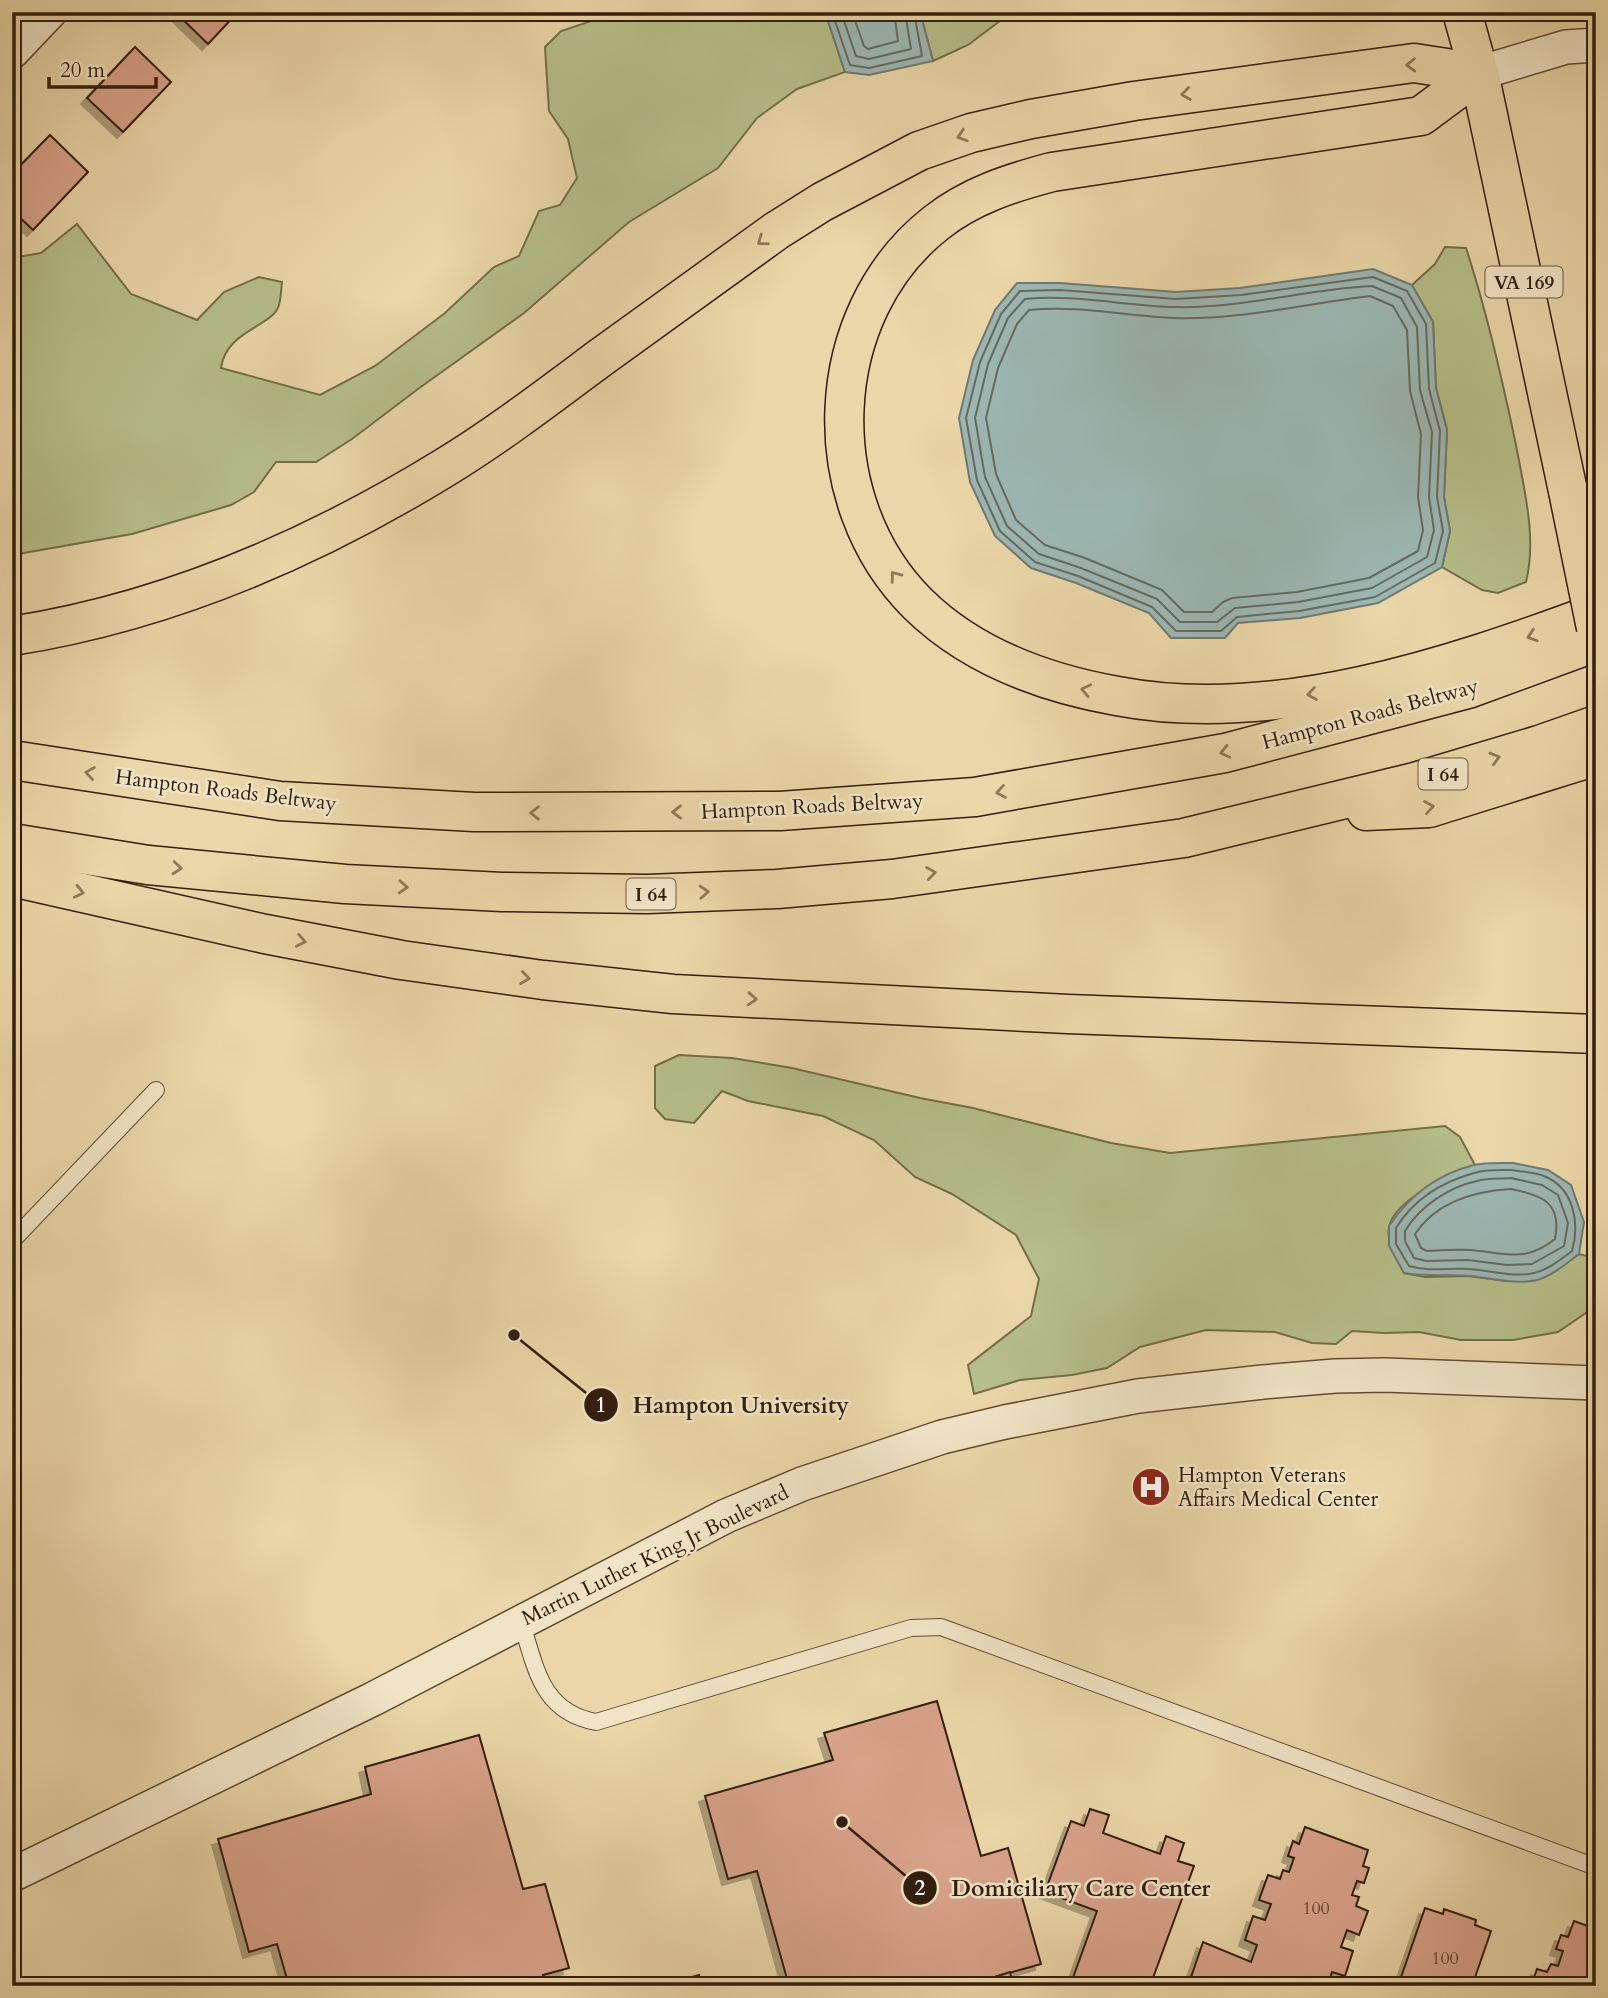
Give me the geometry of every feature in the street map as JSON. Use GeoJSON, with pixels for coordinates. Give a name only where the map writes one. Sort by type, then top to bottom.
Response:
{"type":"FeatureCollection","features":[{"type":"Feature","properties":{"kind":"main road","name":"VA 169"},"geometry":{"type":"LineString","coordinates":[[1462,12],[1479,73],[1596,628]]}},
{"type":"Feature","properties":{"kind":"main road","name":"VA 169"},"geometry":{"type":"LineString","coordinates":[[1479,73],[1490,12]]}},
{"type":"Feature","properties":{"kind":"main road"},"geometry":{"type":"LineString","coordinates":[[12,636],[121,612],[181,594],[306,544],[372,510],[446,467],[506,426],[776,231],[854,185],[919,152],[971,133],[1133,101],[1414,63],[1479,73]]}},
{"type":"Feature","properties":{"kind":"main road"},"geometry":{"type":"LineString","coordinates":[[1479,73],[1421,116],[1065,170],[1010,183],[970,201],[936,223],[913,244],[888,275],[868,309],[852,353],[844,399],[843,437],[848,475],[857,506],[892,574],[917,603],[952,633],[990,656],[1028,673],[1119,697],[1164,703],[1209,704],[1287,698],[1360,686],[1447,664],[1596,613]]}},
{"type":"Feature","properties":{"kind":"main road","name":"Hampton Roads Beltway"},"geometry":{"type":"LineString","coordinates":[[12,760],[280,801],[474,813],[780,811],[975,797],[1225,753],[1468,689],[1596,642]]}},
{"type":"Feature","properties":{"kind":"main road","name":"I 64"},"geometry":{"type":"LineString","coordinates":[[12,843],[149,865],[345,884],[502,892],[648,894],[777,889],[892,879],[1184,838],[1415,782],[1596,725]]}},
{"type":"Feature","properties":{"kind":"main road"},"geometry":{"type":"LineString","coordinates":[[1287,814],[1429,808],[1596,756]]}},
{"type":"Feature","properties":{"kind":"main road"},"geometry":{"type":"LineString","coordinates":[[12,877],[265,934],[401,960],[543,980],[673,994],[1068,1014],[1596,1034]]}},
{"type":"Feature","properties":{"kind":"street"},"geometry":{"type":"LineString","coordinates":[[12,52],[50,12]]}},
{"type":"Feature","properties":{"kind":"street"},"geometry":{"type":"LineString","coordinates":[[1479,73],[1566,47],[1596,45]]}},
{"type":"Feature","properties":{"kind":"street","name":"Martin Luther King Jr Boulevard"},"geometry":{"type":"LineString","coordinates":[[12,1875],[373,1699],[726,1516],[802,1483],[943,1437],[1138,1396],[1335,1376],[1385,1375],[1596,1383]]}},
{"type":"Feature","properties":{"kind":"lane"},"geometry":{"type":"LineString","coordinates":[[12,1241],[156,1090]]}},
{"type":"Feature","properties":{"kind":"lane"},"geometry":{"type":"LineString","coordinates":[[521,1621],[540,1680],[550,1698],[563,1710],[581,1719],[596,1722],[911,1628],[941,1627],[1596,1867]]}},
{"type":"Feature","properties":{"kind":"green space"},"geometry":{"type":"Polygon","coordinates":[[[618,12],[825,12],[845,72],[797,89],[757,118],[718,168],[629,222],[524,313],[352,439],[316,462],[276,462],[254,492],[231,505],[132,534],[12,555],[12,258],[41,253],[77,224],[131,294],[197,320],[224,292],[259,277],[282,282],[280,302],[275,312],[231,345],[221,368],[320,395],[375,366],[445,313],[494,267],[519,256],[539,211],[560,205],[577,178],[568,139],[549,111],[545,47],[561,31],[618,12]]]}},
{"type":"Feature","properties":{"kind":"green space"},"geometry":{"type":"Polygon","coordinates":[[[920,12],[1041,12],[1000,21],[968,45],[933,61],[920,12]]]}},
{"type":"Feature","properties":{"kind":"green space"},"geometry":{"type":"Polygon","coordinates":[[[1445,247],[1466,248],[1500,370],[1526,496],[1530,548],[1526,582],[1498,593],[1482,590],[1442,567],[1450,531],[1444,497],[1447,430],[1436,388],[1433,322],[1412,285],[1435,264],[1445,247]]]}},
{"type":"Feature","properties":{"kind":"green space"},"geometry":{"type":"Polygon","coordinates":[[[679,1055],[732,1058],[792,1068],[973,1108],[1111,1143],[1170,1153],[1445,1126],[1460,1137],[1475,1165],[1425,1189],[1401,1207],[1393,1217],[1389,1227],[1389,1239],[1404,1273],[1425,1277],[1468,1276],[1506,1281],[1557,1270],[1579,1254],[1596,1258],[1596,1306],[1558,1332],[1513,1340],[1461,1340],[1419,1332],[1352,1331],[1336,1344],[1312,1343],[1275,1332],[1206,1330],[1140,1347],[1107,1368],[1072,1375],[1020,1380],[974,1394],[968,1365],[1031,1316],[1039,1279],[1016,1235],[952,1194],[915,1177],[874,1140],[823,1116],[748,1101],[722,1091],[694,1123],[665,1119],[655,1108],[655,1066],[679,1055]]]}},
{"type":"Feature","properties":{"kind":"water"},"geometry":{"type":"Polygon","coordinates":[[[825,12],[920,12],[933,61],[869,75],[845,72],[825,12]]]}},
{"type":"Feature","properties":{"kind":"water"},"geometry":{"type":"Polygon","coordinates":[[[1373,269],[1412,285],[1433,322],[1436,388],[1447,430],[1444,497],[1450,531],[1442,567],[1378,603],[1300,618],[1238,623],[1225,638],[1171,638],[1149,613],[1031,568],[995,536],[970,482],[959,418],[973,360],[995,310],[1017,283],[1060,283],[1176,292],[1240,288],[1373,269]]]}},
{"type":"Feature","properties":{"kind":"water"},"geometry":{"type":"Polygon","coordinates":[[[1483,1163],[1513,1163],[1548,1170],[1571,1185],[1584,1222],[1579,1254],[1548,1276],[1529,1281],[1404,1273],[1389,1246],[1389,1226],[1406,1205],[1448,1174],[1483,1163]]]}},
{"type":"Feature","properties":{"kind":"building"},"geometry":{"type":"Polygon","coordinates":[[[175,12],[238,12],[208,44],[175,12]]]}},
{"type":"Feature","properties":{"kind":"building"},"geometry":{"type":"Polygon","coordinates":[[[135,47],[171,82],[123,132],[87,98],[135,47]]]}},
{"type":"Feature","properties":{"kind":"building"},"geometry":{"type":"Polygon","coordinates":[[[50,135],[88,172],[33,230],[12,210],[12,174],[50,135]]]}},
{"type":"Feature","properties":{"kind":"building"},"geometry":{"type":"Polygon","coordinates":[[[937,1701],[981,1856],[1008,1848],[1041,1964],[962,1986],[789,1986],[757,1871],[728,1879],[705,1796],[833,1760],[824,1733],[937,1701]]]}},
{"type":"Feature","properties":{"kind":"building"},"geometry":{"type":"Polygon","coordinates":[[[479,1735],[523,1889],[545,1884],[569,1968],[543,1975],[546,1986],[526,1986],[524,1981],[506,1986],[289,1986],[277,1944],[249,1952],[218,1839],[371,1794],[365,1767],[479,1735]]]}},
{"type":"Feature","properties":{"kind":"building"},"geometry":{"type":"Polygon","coordinates":[[[1090,1809],[1109,1815],[1103,1833],[1160,1854],[1166,1836],[1184,1843],[1178,1861],[1194,1866],[1150,1986],[1070,1986],[1097,1911],[1045,1892],[1071,1821],[1084,1826],[1090,1809]]]}},
{"type":"Feature","properties":{"kind":"building"},"geometry":{"type":"Polygon","coordinates":[[[1305,1827],[1368,1850],[1363,1866],[1369,1868],[1364,1883],[1357,1881],[1352,1895],[1359,1897],[1356,1906],[1368,1911],[1359,1935],[1347,1930],[1341,1947],[1353,1951],[1345,1976],[1332,1972],[1328,1986],[1188,1986],[1203,1942],[1251,1962],[1257,1945],[1245,1940],[1253,1916],[1265,1920],[1271,1904],[1259,1900],[1268,1875],[1280,1879],[1283,1870],[1289,1872],[1294,1858],[1288,1856],[1293,1841],[1299,1844],[1305,1827]]]}},
{"type":"Feature","properties":{"kind":"building"},"geometry":{"type":"Polygon","coordinates":[[[1425,1908],[1443,1914],[1444,1909],[1476,1920],[1475,1925],[1491,1931],[1472,1986],[1398,1986],[1425,1908]]]}},
{"type":"Feature","properties":{"kind":"building"},"geometry":{"type":"Polygon","coordinates":[[[1574,1921],[1596,1929],[1596,1986],[1531,1986],[1537,1969],[1547,1972],[1551,1964],[1558,1966],[1563,1951],[1556,1949],[1561,1935],[1568,1937],[1574,1921]]]}},
{"type":"Feature","properties":{"kind":"building"},"geometry":{"type":"Polygon","coordinates":[[[1010,1972],[1013,1986],[994,1986],[992,1978],[1010,1972]]]}},
{"type":"Feature","properties":{"kind":"building"},"geometry":{"type":"Polygon","coordinates":[[[699,1975],[702,1986],[660,1986],[699,1975]]]}},
{"type":"Feature","properties":{"kind":"place","name":"Hampton University"},"geometry":{"type":"Point","coordinates":[514,1335]}},
{"type":"Feature","properties":{"kind":"place","name":"Hampton Veterans Affairs Medical Center"},"geometry":{"type":"Point","coordinates":[1151,1487]}},
{"type":"Feature","properties":{"kind":"place","name":"Domiciliary Care Center"},"geometry":{"type":"Point","coordinates":[842,1822]}}]}
